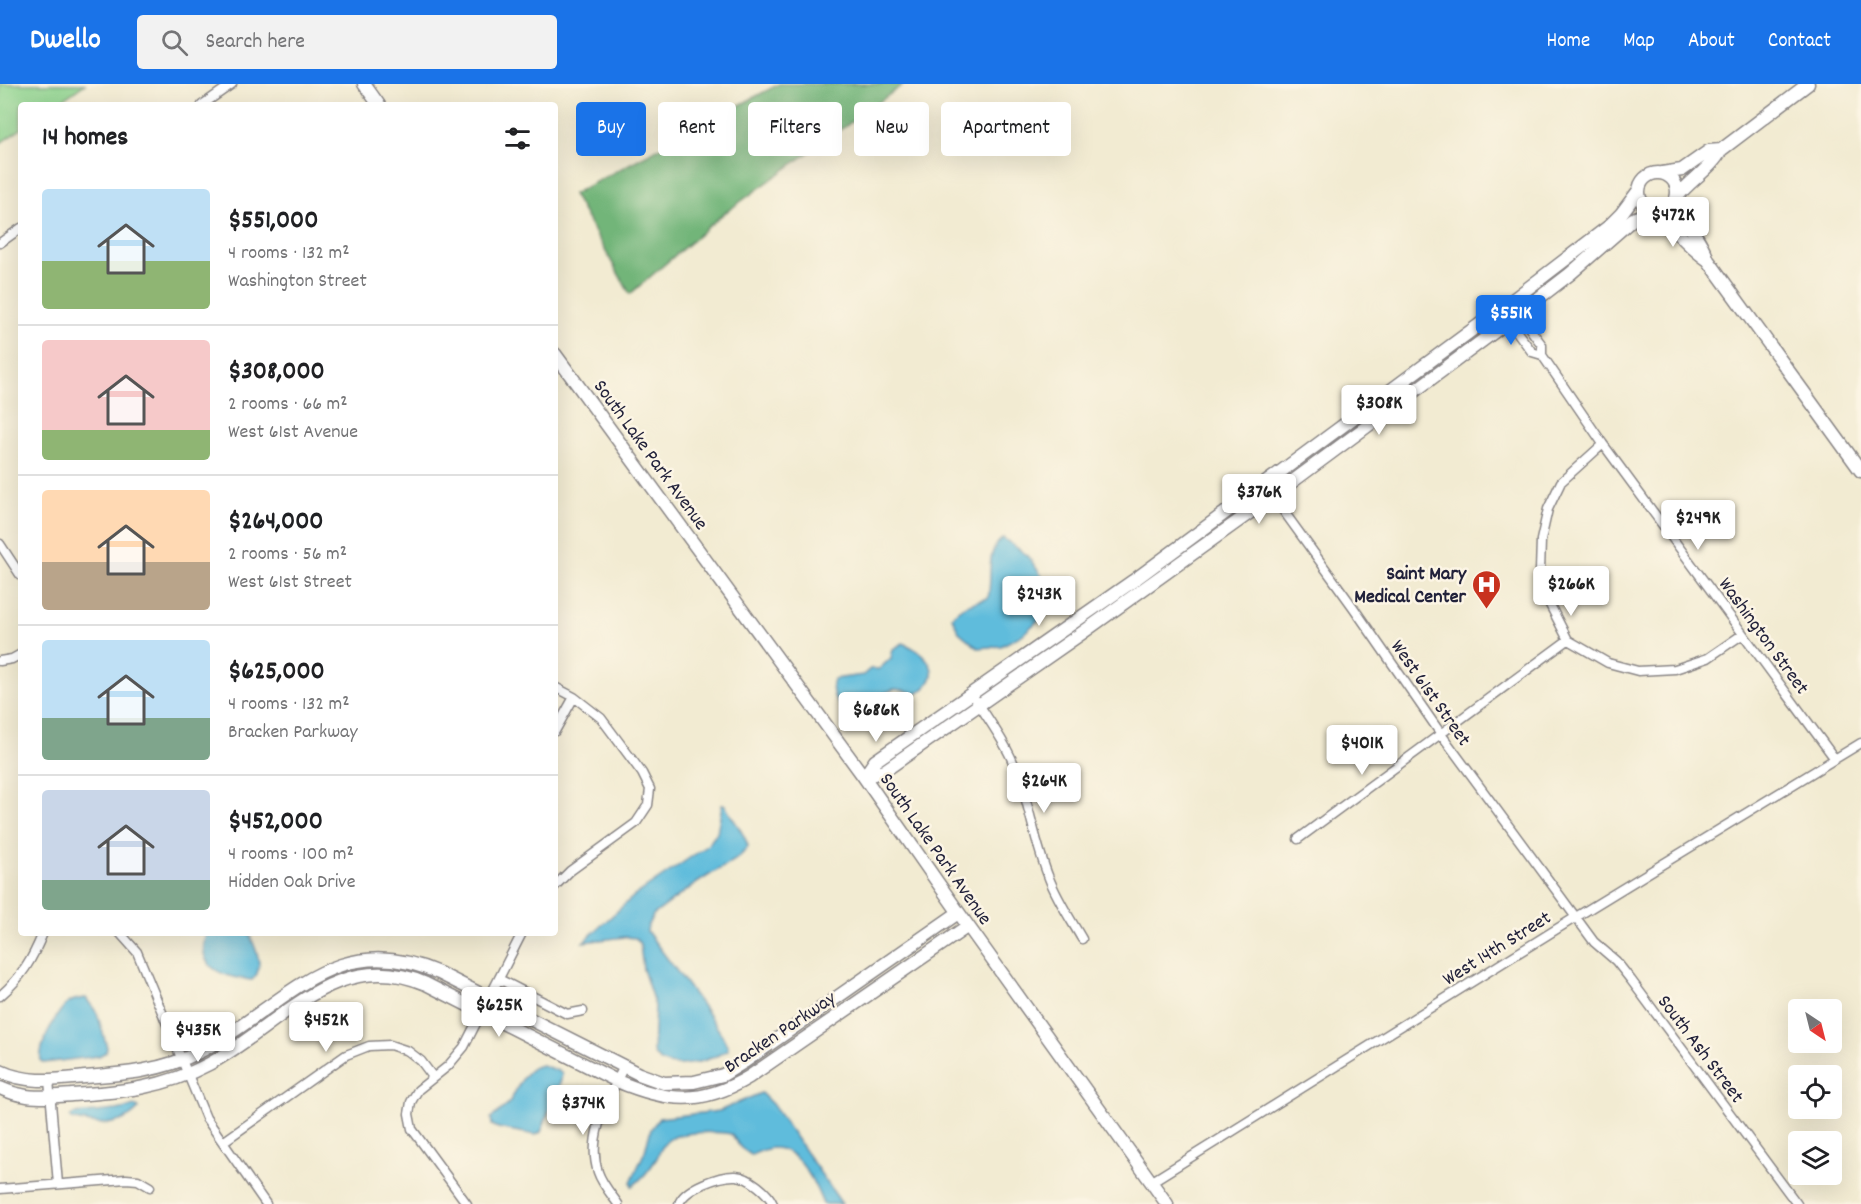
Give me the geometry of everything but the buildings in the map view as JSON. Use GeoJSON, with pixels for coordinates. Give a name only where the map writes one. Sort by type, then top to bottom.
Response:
{"type":"FeatureCollection","features":[{"type":"Feature","properties":{"kind":"main road"},"geometry":{"type":"LineString","coordinates":[[364,84],[377,102]]}},
{"type":"Feature","properties":{"kind":"main road"},"geometry":{"type":"LineString","coordinates":[[864,777],[884,771],[980,706],[1273,496],[1514,317],[1593,255],[1633,219],[1668,209],[1693,178],[1716,159],[1721,150],[1808,84]]}},
{"type":"Feature","properties":{"kind":"main road"},"geometry":{"type":"LineString","coordinates":[[864,777],[875,761],[1133,581],[1505,306],[1608,227],[1621,214],[1649,175],[1682,170],[1709,151],[1721,150]]}},
{"type":"Feature","properties":{"kind":"main road"},"geometry":{"type":"LineString","coordinates":[[1662,173],[1673,180],[1680,216],[1702,244],[1708,260],[1861,471]]}},
{"type":"Feature","properties":{"kind":"main road"},"geometry":{"type":"LineString","coordinates":[[1639,190],[1641,202],[1645,207],[1655,211],[1677,229],[1694,251],[1708,260]]}},
{"type":"Feature","properties":{"kind":"main road","name":"South Lake Park Avenue"},"geometry":{"type":"LineString","coordinates":[[558,358],[864,777],[958,913],[1167,1204]]}},
{"type":"Feature","properties":{"kind":"main road","name":"Bracken Parkway"},"geometry":{"type":"LineString","coordinates":[[0,1071],[27,1079],[49,1080],[137,1072],[182,1060],[213,1044],[306,980],[334,967],[355,962],[386,960],[418,965],[439,973],[639,1074],[664,1083],[694,1082],[723,1075],[958,913]]}},
{"type":"Feature","properties":{"kind":"main road","name":"Bracken Parkway"},"geometry":{"type":"LineString","coordinates":[[0,1088],[22,1096],[50,1096],[147,1088],[188,1074],[216,1060],[317,991],[356,976],[381,974],[418,981],[617,1081],[647,1093],[671,1097],[695,1097],[727,1089],[749,1077],[968,926]]}},
{"type":"Feature","properties":{"kind":"street"},"geometry":{"type":"LineString","coordinates":[[206,102],[232,84]]}},
{"type":"Feature","properties":{"kind":"street"},"geometry":{"type":"LineString","coordinates":[[0,243],[18,230]]}},
{"type":"Feature","properties":{"kind":"street","name":"Washington Street"},"geometry":{"type":"LineString","coordinates":[[1505,306],[1542,345],[1542,355],[1603,444],[1835,759]]}},
{"type":"Feature","properties":{"kind":"street"},"geometry":{"type":"LineString","coordinates":[[1603,444],[1561,482],[1548,509],[1540,540],[1540,571],[1547,599],[1568,640],[1608,663],[1638,671],[1675,669],[1708,658],[1743,634]]}},
{"type":"Feature","properties":{"kind":"street","name":"West 61st Street"},"geometry":{"type":"LineString","coordinates":[[1264,484],[1441,734],[1576,917]]}},
{"type":"Feature","properties":{"kind":"street"},"geometry":{"type":"LineString","coordinates":[[0,544],[18,571]]}},
{"type":"Feature","properties":{"kind":"street"},"geometry":{"type":"LineString","coordinates":[[1298,839],[1568,640]]}},
{"type":"Feature","properties":{"kind":"street"},"geometry":{"type":"LineString","coordinates":[[0,661],[18,656]]}},
{"type":"Feature","properties":{"kind":"street"},"geometry":{"type":"LineString","coordinates":[[558,689],[601,718],[642,773],[650,789],[648,805],[636,823],[570,871],[558,883]]}},
{"type":"Feature","properties":{"kind":"street"},"geometry":{"type":"LineString","coordinates":[[971,693],[989,718],[1016,769],[1028,804],[1037,845],[1050,881],[1082,939]]}},
{"type":"Feature","properties":{"kind":"street"},"geometry":{"type":"LineString","coordinates":[[558,726],[574,698]]}},
{"type":"Feature","properties":{"kind":"street","name":"West 14th Street"},"geometry":{"type":"LineString","coordinates":[[1151,1182],[1576,917],[1835,759],[1860,747]]}},
{"type":"Feature","properties":{"kind":"street","name":"South Ash Street"},"geometry":{"type":"LineString","coordinates":[[1576,917],[1594,942],[1616,961],[1632,980],[1797,1204]]}},
{"type":"Feature","properties":{"kind":"street"},"geometry":{"type":"LineString","coordinates":[[0,996],[12,986],[32,960],[42,936]]}},
{"type":"Feature","properties":{"kind":"street"},"geometry":{"type":"LineString","coordinates":[[123,936],[137,952],[206,1118],[266,1204]]}},
{"type":"Feature","properties":{"kind":"street"},"geometry":{"type":"LineString","coordinates":[[467,1204],[412,1129],[409,1114],[411,1102],[418,1090],[448,1066],[461,1052],[500,979],[517,936]]}},
{"type":"Feature","properties":{"kind":"street"},"geometry":{"type":"LineString","coordinates":[[500,979],[567,1014],[584,1011]]}},
{"type":"Feature","properties":{"kind":"street"},"geometry":{"type":"LineString","coordinates":[[848,990],[857,1003]]}},
{"type":"Feature","properties":{"kind":"street"},"geometry":{"type":"LineString","coordinates":[[223,1142],[346,1055],[369,1046],[390,1045],[408,1051],[421,1061],[433,1077]]}},
{"type":"Feature","properties":{"kind":"street"},"geometry":{"type":"LineString","coordinates":[[618,1204],[598,1172],[595,1149],[598,1124],[624,1066]]}},
{"type":"Feature","properties":{"kind":"street"},"geometry":{"type":"LineString","coordinates":[[49,1080],[58,1184]]}},
{"type":"Feature","properties":{"kind":"street"},"geometry":{"type":"LineString","coordinates":[[679,1204],[681,1199],[693,1189],[716,1179],[737,1176],[755,1185],[771,1199],[773,1204]]}},
{"type":"Feature","properties":{"kind":"street"},"geometry":{"type":"LineString","coordinates":[[0,1189],[126,1179],[138,1180],[150,1187]]}},
{"type":"Feature","properties":{"kind":"green space"},"geometry":{"type":"Polygon","coordinates":[[[0,84],[85,84],[59,102],[18,102],[18,131],[0,143],[0,84]]]}},
{"type":"Feature","properties":{"kind":"green space"},"geometry":{"type":"Polygon","coordinates":[[[779,84],[904,84],[879,102],[854,102],[854,120],[842,129],[842,102],[748,102],[748,156],[804,156],[722,215],[630,294],[573,194],[658,149],[658,156],[736,156],[736,107],[779,84]]]}},
{"type":"Feature","properties":{"kind":"water"},"geometry":{"type":"Polygon","coordinates":[[[1003,538],[1027,555],[1044,579],[1053,601],[1051,609],[1022,635],[1001,646],[978,648],[959,632],[952,617],[964,607],[988,598],[993,550],[1003,538]]]}},
{"type":"Feature","properties":{"kind":"water"},"geometry":{"type":"Polygon","coordinates":[[[903,643],[926,659],[932,672],[931,680],[916,694],[894,689],[883,694],[868,710],[863,723],[857,723],[838,704],[832,686],[834,679],[863,675],[870,669],[879,669],[891,658],[893,649],[903,643]]]}},
{"type":"Feature","properties":{"kind":"water"},"geometry":{"type":"Polygon","coordinates":[[[722,805],[725,805],[744,835],[748,846],[736,859],[653,915],[647,931],[706,1011],[728,1050],[700,1062],[667,1064],[659,1060],[653,1052],[655,1006],[643,969],[640,944],[636,938],[625,937],[583,942],[634,896],[707,846],[717,833],[722,805]]]}},
{"type":"Feature","properties":{"kind":"water"},"geometry":{"type":"Polygon","coordinates":[[[206,936],[250,936],[258,957],[256,975],[252,980],[241,979],[214,969],[204,955],[206,936]]]}},
{"type":"Feature","properties":{"kind":"water"},"geometry":{"type":"Polygon","coordinates":[[[86,998],[97,1013],[107,1047],[106,1052],[99,1056],[44,1063],[41,1061],[42,1047],[58,1014],[70,1002],[86,998]]]}},
{"type":"Feature","properties":{"kind":"water"},"geometry":{"type":"Polygon","coordinates":[[[542,1065],[562,1074],[541,1132],[536,1135],[492,1125],[491,1118],[508,1104],[526,1074],[542,1065]]]}},
{"type":"Feature","properties":{"kind":"water"},"geometry":{"type":"Polygon","coordinates":[[[761,1093],[773,1105],[842,1204],[823,1204],[805,1169],[792,1154],[771,1148],[751,1155],[741,1148],[731,1134],[725,1133],[707,1132],[671,1138],[663,1145],[646,1174],[632,1186],[631,1182],[645,1151],[651,1129],[659,1118],[719,1111],[761,1093]]]}},
{"type":"Feature","properties":{"kind":"water"},"geometry":{"type":"Polygon","coordinates":[[[135,1106],[139,1108],[132,1115],[107,1124],[89,1123],[70,1117],[74,1114],[135,1106]]]}},
{"type":"Feature","properties":{"kind":"place","name":"Saint Mary Medical Center"},"geometry":{"type":"Point","coordinates":[1487,610]}}]}
